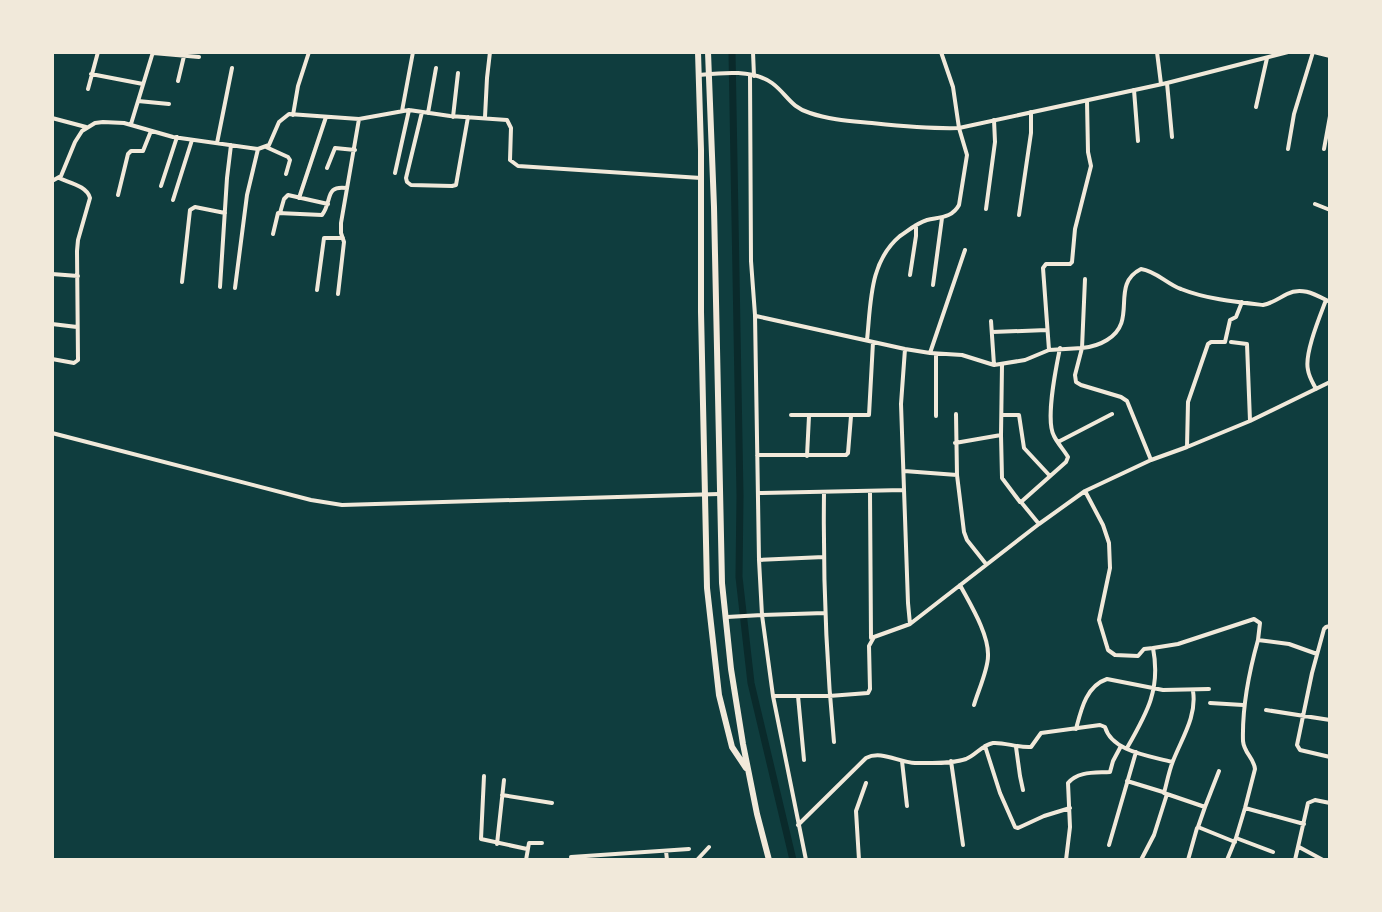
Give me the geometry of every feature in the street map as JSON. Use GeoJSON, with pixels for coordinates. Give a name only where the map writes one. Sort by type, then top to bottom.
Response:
{"type":"FeatureCollection","features":[{"type":"Feature","properties":{"kind":"highway"},"geometry":{"type":"LineString","coordinates":[[698,52],[707,588],[719,695],[732,747],[749,775]]}},
{"type":"Feature","properties":{"kind":"highway"},"geometry":{"type":"LineString","coordinates":[[708,52],[724,617],[749,775],[769,860]]}},
{"type":"Feature","properties":{"kind":"street"},"geometry":{"type":"LineString","coordinates":[[88,89],[98,52]]}},
{"type":"Feature","properties":{"kind":"street"},"geometry":{"type":"LineString","coordinates":[[131,124],[153,52],[199,57]]}},
{"type":"Feature","properties":{"kind":"street"},"geometry":{"type":"LineString","coordinates":[[293,115],[309,52]]}},
{"type":"Feature","properties":{"kind":"street"},"geometry":{"type":"LineString","coordinates":[[402,111],[413,52]]}},
{"type":"Feature","properties":{"kind":"street"},"geometry":{"type":"LineString","coordinates":[[485,118],[490,52]]}},
{"type":"Feature","properties":{"kind":"street"},"geometry":{"type":"LineString","coordinates":[[753,52],[751,261],[762,615],[773,696],[806,860]]}},
{"type":"Feature","properties":{"kind":"street"},"geometry":{"type":"LineString","coordinates":[[791,415],[868,416],[873,286],[878,264],[892,243],[916,225],[942,218],[956,211],[959,205],[967,155],[953,87],[941,52]]}},
{"type":"Feature","properties":{"kind":"street"},"geometry":{"type":"LineString","coordinates":[[1157,52],[1172,137]]}},
{"type":"Feature","properties":{"kind":"street"},"geometry":{"type":"LineString","coordinates":[[698,75],[752,75],[763,78],[795,107],[834,119],[927,129],[959,128],[1164,84],[1288,52]]}},
{"type":"Feature","properties":{"kind":"street"},"geometry":{"type":"LineString","coordinates":[[1288,149],[1294,114],[1314,52],[1330,56]]}},
{"type":"Feature","properties":{"kind":"street"},"geometry":{"type":"LineString","coordinates":[[178,81],[184,56]]}},
{"type":"Feature","properties":{"kind":"street"},"geometry":{"type":"LineString","coordinates":[[1256,107],[1267,58]]}},
{"type":"Feature","properties":{"kind":"street"},"geometry":{"type":"LineString","coordinates":[[217,143],[232,68]]}},
{"type":"Feature","properties":{"kind":"street"},"geometry":{"type":"LineString","coordinates":[[436,68],[407,182],[411,185],[456,185],[468,117]]}},
{"type":"Feature","properties":{"kind":"street"},"geometry":{"type":"LineString","coordinates":[[453,117],[458,73]]}},
{"type":"Feature","properties":{"kind":"street"},"geometry":{"type":"LineString","coordinates":[[91,74],[143,84]]}},
{"type":"Feature","properties":{"kind":"street"},"geometry":{"type":"LineString","coordinates":[[1134,90],[1138,141]]}},
{"type":"Feature","properties":{"kind":"street"},"geometry":{"type":"LineString","coordinates":[[138,101],[169,104]]}},
{"type":"Feature","properties":{"kind":"street"},"geometry":{"type":"LineString","coordinates":[[1049,350],[1043,268],[1046,264],[1072,262],[1075,229],[1091,166],[1087,101]]}},
{"type":"Feature","properties":{"kind":"street"},"geometry":{"type":"LineString","coordinates":[[395,173],[409,110]]}},
{"type":"Feature","properties":{"kind":"street"},"geometry":{"type":"LineString","coordinates":[[52,118],[86,127],[103,122],[131,124],[192,140],[258,149],[266,147],[271,141],[285,116],[359,119],[409,110],[453,117],[503,119],[510,123],[510,160],[513,165],[701,178]]}},
{"type":"Feature","properties":{"kind":"street"},"geometry":{"type":"LineString","coordinates":[[1019,215],[1031,133],[1031,112]]}},
{"type":"Feature","properties":{"kind":"street"},"geometry":{"type":"LineString","coordinates":[[1324,149],[1330,116]]}},
{"type":"Feature","properties":{"kind":"street"},"geometry":{"type":"LineString","coordinates":[[299,198],[326,117]]}},
{"type":"Feature","properties":{"kind":"street"},"geometry":{"type":"LineString","coordinates":[[338,294],[344,245],[341,223],[359,119]]}},
{"type":"Feature","properties":{"kind":"street"},"geometry":{"type":"LineString","coordinates":[[986,209],[995,142],[994,120]]}},
{"type":"Feature","properties":{"kind":"street"},"geometry":{"type":"LineString","coordinates":[[52,181],[63,173],[79,135],[86,127]]}},
{"type":"Feature","properties":{"kind":"street"},"geometry":{"type":"LineString","coordinates":[[118,195],[128,154],[143,151],[151,131]]}},
{"type":"Feature","properties":{"kind":"street"},"geometry":{"type":"LineString","coordinates":[[161,186],[177,137]]}},
{"type":"Feature","properties":{"kind":"street"},"geometry":{"type":"LineString","coordinates":[[173,200],[192,140]]}},
{"type":"Feature","properties":{"kind":"street"},"geometry":{"type":"LineString","coordinates":[[220,287],[231,145]]}},
{"type":"Feature","properties":{"kind":"street"},"geometry":{"type":"LineString","coordinates":[[266,147],[288,157],[286,174]]}},
{"type":"Feature","properties":{"kind":"street"},"geometry":{"type":"LineString","coordinates":[[327,168],[335,148],[355,150]]}},
{"type":"Feature","properties":{"kind":"street"},"geometry":{"type":"LineString","coordinates":[[235,288],[247,195],[258,149]]}},
{"type":"Feature","properties":{"kind":"street"},"geometry":{"type":"LineString","coordinates":[[52,359],[77,362],[77,245],[89,195],[59,178]]}},
{"type":"Feature","properties":{"kind":"street"},"geometry":{"type":"LineString","coordinates":[[280,213],[320,216],[324,214],[335,187],[347,188]]}},
{"type":"Feature","properties":{"kind":"street"},"geometry":{"type":"LineString","coordinates":[[273,234],[276,216],[286,196],[328,204]]}},
{"type":"Feature","properties":{"kind":"street"},"geometry":{"type":"LineString","coordinates":[[1315,204],[1330,210]]}},
{"type":"Feature","properties":{"kind":"street"},"geometry":{"type":"LineString","coordinates":[[182,282],[190,210],[195,207],[225,213]]}},
{"type":"Feature","properties":{"kind":"street"},"geometry":{"type":"LineString","coordinates":[[933,285],[942,218]]}},
{"type":"Feature","properties":{"kind":"street"},"geometry":{"type":"LineString","coordinates":[[910,275],[916,225]]}},
{"type":"Feature","properties":{"kind":"street"},"geometry":{"type":"LineString","coordinates":[[317,290],[324,238],[343,238]]}},
{"type":"Feature","properties":{"kind":"street"},"geometry":{"type":"LineString","coordinates":[[936,416],[933,353],[965,250]]}},
{"type":"Feature","properties":{"kind":"street"},"geometry":{"type":"LineString","coordinates":[[755,315],[905,349],[962,355],[1002,365],[1049,350],[1096,346],[1104,342],[1121,329],[1128,282],[1133,273],[1141,269],[1149,270],[1183,290],[1263,305],[1301,290],[1328,301],[1315,330],[1307,364],[1316,389]]}},
{"type":"Feature","properties":{"kind":"street"},"geometry":{"type":"LineString","coordinates":[[52,274],[78,276]]}},
{"type":"Feature","properties":{"kind":"street"},"geometry":{"type":"LineString","coordinates":[[1085,279],[1082,348],[1076,382],[1127,401],[1151,460]]}},
{"type":"Feature","properties":{"kind":"street"},"geometry":{"type":"LineString","coordinates":[[1187,447],[1188,402],[1208,344],[1225,342],[1230,320],[1236,317],[1242,302]]}},
{"type":"Feature","properties":{"kind":"street"},"geometry":{"type":"LineString","coordinates":[[991,321],[994,365]]}},
{"type":"Feature","properties":{"kind":"street"},"geometry":{"type":"LineString","coordinates":[[52,324],[78,327]]}},
{"type":"Feature","properties":{"kind":"street"},"geometry":{"type":"LineString","coordinates":[[992,332],[1047,330]]}},
{"type":"Feature","properties":{"kind":"street"},"geometry":{"type":"LineString","coordinates":[[1231,342],[1247,344],[1250,421]]}},
{"type":"Feature","properties":{"kind":"street"},"geometry":{"type":"LineString","coordinates":[[1021,502],[1068,460],[1052,431],[1051,413],[1060,348]]}},
{"type":"Feature","properties":{"kind":"street"},"geometry":{"type":"LineString","coordinates":[[905,349],[901,393],[910,624]]}},
{"type":"Feature","properties":{"kind":"street"},"geometry":{"type":"LineString","coordinates":[[1002,365],[1002,478],[1039,524]]}},
{"type":"Feature","properties":{"kind":"street"},"geometry":{"type":"LineString","coordinates":[[871,639],[910,624],[1085,491],[1151,460],[1250,421],[1330,382]]}},
{"type":"Feature","properties":{"kind":"street"},"geometry":{"type":"LineString","coordinates":[[956,414],[957,475],[964,532],[986,564]]}},
{"type":"Feature","properties":{"kind":"street"},"geometry":{"type":"LineString","coordinates":[[1058,442],[1112,414]]}},
{"type":"Feature","properties":{"kind":"street"},"geometry":{"type":"LineString","coordinates":[[1002,415],[1019,415],[1024,448],[1050,476]]}},
{"type":"Feature","properties":{"kind":"street"},"geometry":{"type":"LineString","coordinates":[[807,456],[809,416]]}},
{"type":"Feature","properties":{"kind":"street"},"geometry":{"type":"LineString","coordinates":[[757,455],[847,454],[851,416]]}},
{"type":"Feature","properties":{"kind":"street"},"geometry":{"type":"LineString","coordinates":[[52,433],[311,500],[342,505],[719,494]]}},
{"type":"Feature","properties":{"kind":"street"},"geometry":{"type":"LineString","coordinates":[[955,443],[1001,435]]}},
{"type":"Feature","properties":{"kind":"street"},"geometry":{"type":"LineString","coordinates":[[904,471],[957,475]]}},
{"type":"Feature","properties":{"kind":"street"},"geometry":{"type":"LineString","coordinates":[[759,493],[905,490]]}},
{"type":"Feature","properties":{"kind":"street"},"geometry":{"type":"LineString","coordinates":[[1085,491],[1109,543],[1110,563],[1099,620],[1108,650],[1115,655],[1134,656],[1144,649],[1178,644],[1259,620],[1245,705],[1244,746],[1255,766],[1245,808],[1227,860]]}},
{"type":"Feature","properties":{"kind":"street"},"geometry":{"type":"LineString","coordinates":[[773,696],[829,696],[866,694],[869,691],[870,492]]}},
{"type":"Feature","properties":{"kind":"street"},"geometry":{"type":"LineString","coordinates":[[824,493],[825,613],[834,742]]}},
{"type":"Feature","properties":{"kind":"street"},"geometry":{"type":"LineString","coordinates":[[759,560],[824,557]]}},
{"type":"Feature","properties":{"kind":"street"},"geometry":{"type":"LineString","coordinates":[[960,585],[987,645],[988,657],[974,705]]}},
{"type":"Feature","properties":{"kind":"street"},"geometry":{"type":"LineString","coordinates":[[724,617],[825,613]]}},
{"type":"Feature","properties":{"kind":"street"},"geometry":{"type":"LineString","coordinates":[[1330,626],[1324,629],[1317,654],[1297,747],[1330,757]]}},
{"type":"Feature","properties":{"kind":"street"},"geometry":{"type":"LineString","coordinates":[[1258,640],[1289,644],[1317,654]]}},
{"type":"Feature","properties":{"kind":"street"},"geometry":{"type":"LineString","coordinates":[[1066,860],[1069,781],[1089,773],[1110,772],[1113,761],[1145,717],[1154,689],[1156,666],[1153,648]]}},
{"type":"Feature","properties":{"kind":"street"},"geometry":{"type":"LineString","coordinates":[[1076,729],[1083,704],[1092,688],[1101,681],[1112,679],[1154,689],[1209,689]]}},
{"type":"Feature","properties":{"kind":"street"},"geometry":{"type":"LineString","coordinates":[[1141,860],[1154,835],[1172,762],[1192,714],[1195,702],[1193,691]]}},
{"type":"Feature","properties":{"kind":"street"},"geometry":{"type":"LineString","coordinates":[[798,696],[804,760]]}},
{"type":"Feature","properties":{"kind":"street"},"geometry":{"type":"LineString","coordinates":[[1210,703],[1245,705]]}},
{"type":"Feature","properties":{"kind":"street"},"geometry":{"type":"LineString","coordinates":[[1266,710],[1330,720]]}},
{"type":"Feature","properties":{"kind":"street"},"geometry":{"type":"LineString","coordinates":[[798,825],[866,758],[876,755],[913,763],[951,761],[969,758],[985,746],[996,743],[1031,747],[1041,733],[1104,726],[1108,736],[1124,747],[1172,762]]}},
{"type":"Feature","properties":{"kind":"street"},"geometry":{"type":"LineString","coordinates":[[985,746],[1015,827],[1070,808]]}},
{"type":"Feature","properties":{"kind":"street"},"geometry":{"type":"LineString","coordinates":[[1016,747],[1023,790]]}},
{"type":"Feature","properties":{"kind":"street"},"geometry":{"type":"LineString","coordinates":[[1109,845],[1136,752]]}},
{"type":"Feature","properties":{"kind":"street"},"geometry":{"type":"LineString","coordinates":[[902,761],[907,806]]}},
{"type":"Feature","properties":{"kind":"street"},"geometry":{"type":"LineString","coordinates":[[951,761],[963,845]]}},
{"type":"Feature","properties":{"kind":"street"},"geometry":{"type":"LineString","coordinates":[[1188,860],[1219,771]]}},
{"type":"Feature","properties":{"kind":"street"},"geometry":{"type":"LineString","coordinates":[[484,776],[481,838],[527,849]]}},
{"type":"Feature","properties":{"kind":"street"},"geometry":{"type":"LineString","coordinates":[[497,844],[504,780]]}},
{"type":"Feature","properties":{"kind":"street"},"geometry":{"type":"LineString","coordinates":[[1127,781],[1205,807]]}},
{"type":"Feature","properties":{"kind":"street"},"geometry":{"type":"LineString","coordinates":[[859,860],[856,811],[866,783]]}},
{"type":"Feature","properties":{"kind":"street"},"geometry":{"type":"LineString","coordinates":[[502,795],[552,803]]}},
{"type":"Feature","properties":{"kind":"street"},"geometry":{"type":"LineString","coordinates":[[1295,860],[1308,803],[1315,800],[1330,803]]}},
{"type":"Feature","properties":{"kind":"street"},"geometry":{"type":"LineString","coordinates":[[1245,808],[1304,824]]}},
{"type":"Feature","properties":{"kind":"street"},"geometry":{"type":"LineString","coordinates":[[1198,827],[1273,852]]}},
{"type":"Feature","properties":{"kind":"street"},"geometry":{"type":"LineString","coordinates":[[526,860],[530,842],[542,843]]}},
{"type":"Feature","properties":{"kind":"street"},"geometry":{"type":"LineString","coordinates":[[697,860],[709,847]]}},
{"type":"Feature","properties":{"kind":"street"},"geometry":{"type":"LineString","coordinates":[[1299,847],[1323,860]]}},
{"type":"Feature","properties":{"kind":"street"},"geometry":{"type":"LineString","coordinates":[[571,857],[689,849]]}},
{"type":"Feature","properties":{"kind":"street"},"geometry":{"type":"LineString","coordinates":[[666,851],[667,860]]}},
{"type":"Feature","properties":{"kind":"waterway"},"geometry":{"type":"LineString","coordinates":[[732,52],[739,577],[751,683],[793,860]]}}]}
